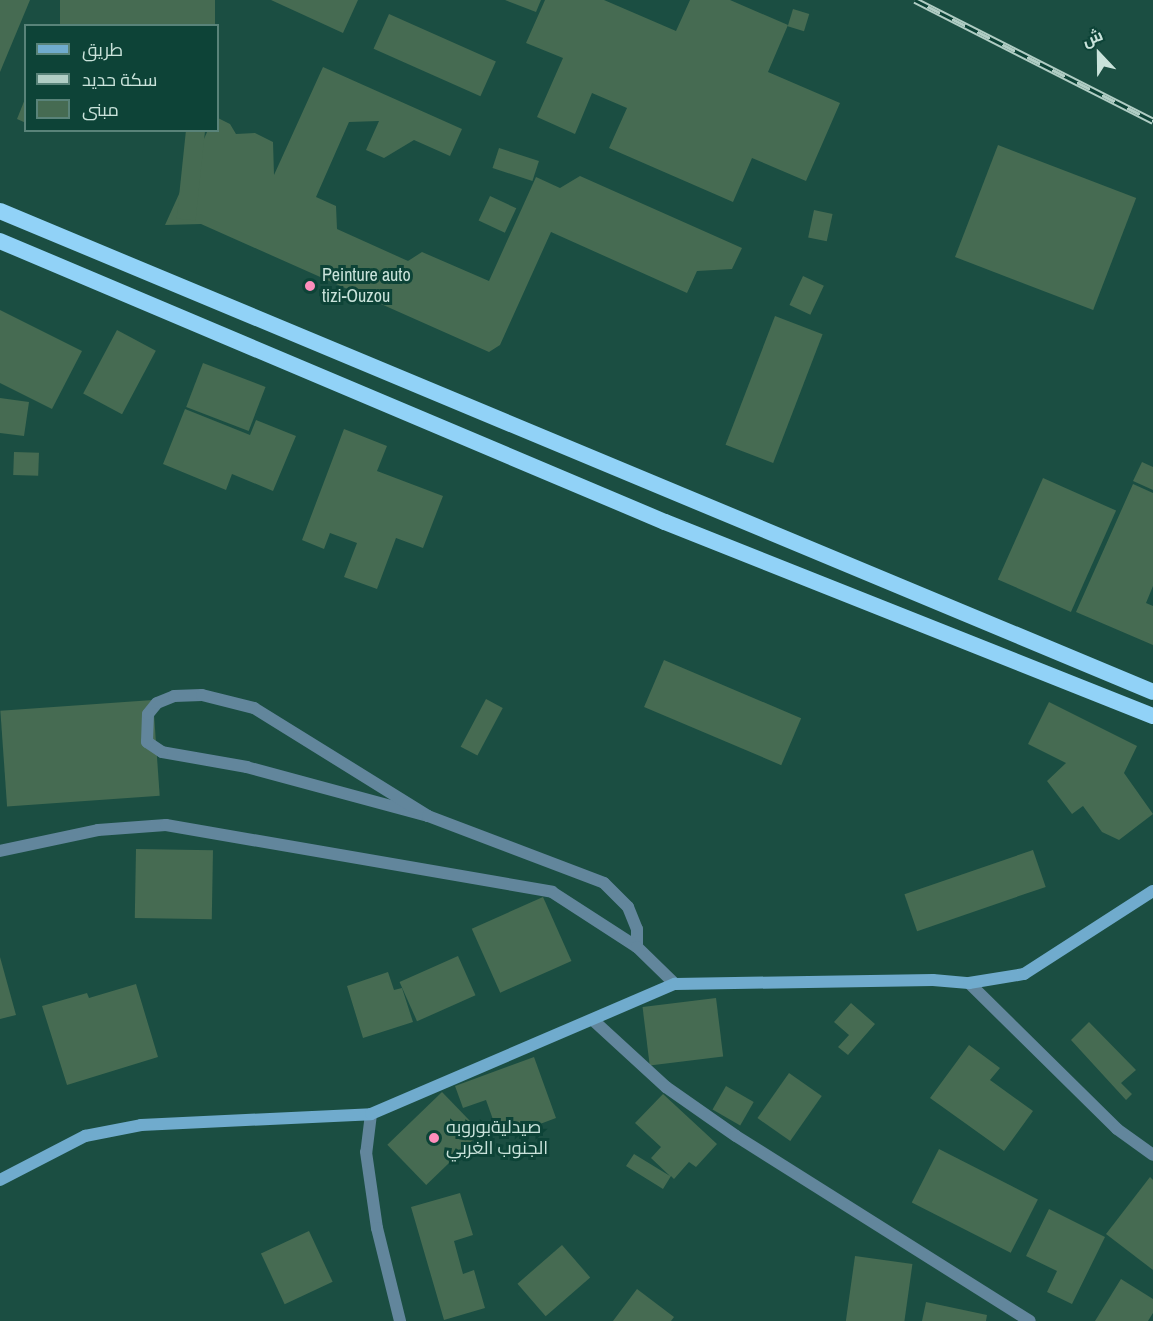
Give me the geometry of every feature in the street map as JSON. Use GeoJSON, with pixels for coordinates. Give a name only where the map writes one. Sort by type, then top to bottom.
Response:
{"type":"FeatureCollection","features":[{"type":"Feature","properties":{"kind":"highway"},"geometry":{"type":"LineString","coordinates":[[0,211],[1153,692]]}},
{"type":"Feature","properties":{"kind":"highway"},"geometry":{"type":"LineString","coordinates":[[0,241],[665,522],[1153,716]]}},
{"type":"Feature","properties":{"kind":"main road"},"geometry":{"type":"LineString","coordinates":[[0,1180],[85,1136],[141,1125],[370,1114],[456,1075],[594,1021],[675,984],[933,980],[969,983],[1024,974],[1153,891]]}},
{"type":"Feature","properties":{"kind":"street"},"geometry":{"type":"LineString","coordinates":[[428,816],[254,708],[202,694],[174,696],[157,703],[148,714],[147,742],[162,753],[247,766],[428,816],[604,883],[628,907],[638,929],[638,947]]}},
{"type":"Feature","properties":{"kind":"street"},"geometry":{"type":"LineString","coordinates":[[0,851],[98,830],[166,825],[552,892],[638,947],[675,984]]}},
{"type":"Feature","properties":{"kind":"street"},"geometry":{"type":"LineString","coordinates":[[969,983],[1117,1129],[1153,1155]]}},
{"type":"Feature","properties":{"kind":"street"},"geometry":{"type":"LineString","coordinates":[[594,1021],[666,1087],[736,1136],[1030,1321]]}},
{"type":"Feature","properties":{"kind":"street"},"geometry":{"type":"LineString","coordinates":[[370,1114],[366,1152],[377,1228],[400,1321]]}},
{"type":"Feature","properties":{"kind":"building"},"geometry":{"type":"Polygon","coordinates":[[[0,0],[30,0],[0,72],[0,0]]]}},
{"type":"Feature","properties":{"kind":"building"},"geometry":{"type":"Polygon","coordinates":[[[60,0],[215,0],[215,24],[60,24],[60,0]]]}},
{"type":"Feature","properties":{"kind":"building"},"geometry":{"type":"Polygon","coordinates":[[[271,0],[358,0],[343,33],[271,0]]]}},
{"type":"Feature","properties":{"kind":"building"},"geometry":{"type":"Polygon","coordinates":[[[505,0],[541,0],[536,12],[505,0]]]}},
{"type":"Feature","properties":{"kind":"building"},"geometry":{"type":"Polygon","coordinates":[[[545,0],[604,0],[676,31],[690,0],[730,0],[788,25],[768,72],[840,103],[806,181],[752,158],[733,202],[609,148],[627,108],[592,93],[575,134],[537,117],[563,58],[526,43],[545,0]]]}},
{"type":"Feature","properties":{"kind":"building"},"geometry":{"type":"Polygon","coordinates":[[[793,9],[809,14],[804,31],[788,26],[793,9]]]}},
{"type":"Feature","properties":{"kind":"building"},"geometry":{"type":"Polygon","coordinates":[[[389,14],[496,62],[480,96],[374,49],[389,14]]]}},
{"type":"Feature","properties":{"kind":"building"},"geometry":{"type":"Polygon","coordinates":[[[323,67],[462,129],[450,156],[414,140],[384,158],[366,150],[379,121],[349,122],[316,197],[336,206],[337,229],[408,261],[422,252],[489,281],[536,177],[560,188],[580,176],[742,248],[732,269],[697,271],[687,293],[551,232],[500,345],[489,352],[201,224],[165,225],[207,132],[219,132],[219,118],[230,124],[236,134],[255,133],[273,142],[274,175],[323,67]]]}},
{"type":"Feature","properties":{"kind":"building"},"geometry":{"type":"Polygon","coordinates":[[[24,102],[24,122],[17,119],[24,102]]]}},
{"type":"Feature","properties":{"kind":"building"},"geometry":{"type":"Polygon","coordinates":[[[186,132],[205,132],[196,220],[177,219],[186,132]]]}},
{"type":"Feature","properties":{"kind":"building"},"geometry":{"type":"Polygon","coordinates":[[[998,145],[1136,198],[1093,310],[955,257],[998,145]]]}},
{"type":"Feature","properties":{"kind":"building"},"geometry":{"type":"Polygon","coordinates":[[[499,148],[539,161],[532,181],[493,168],[499,148]]]}},
{"type":"Feature","properties":{"kind":"building"},"geometry":{"type":"Polygon","coordinates":[[[490,196],[516,208],[505,233],[479,220],[490,196]]]}},
{"type":"Feature","properties":{"kind":"building"},"geometry":{"type":"Polygon","coordinates":[[[814,210],[833,214],[827,241],[808,237],[814,210]]]}},
{"type":"Feature","properties":{"kind":"building"},"geometry":{"type":"Polygon","coordinates":[[[803,276],[824,286],[810,315],[789,305],[803,276]]]}},
{"type":"Feature","properties":{"kind":"building"},"geometry":{"type":"Polygon","coordinates":[[[0,310],[82,351],[52,409],[0,383],[0,310]]]}},
{"type":"Feature","properties":{"kind":"building"},"geometry":{"type":"Polygon","coordinates":[[[775,316],[823,334],[773,463],[726,445],[775,316]]]}},
{"type":"Feature","properties":{"kind":"building"},"geometry":{"type":"Polygon","coordinates":[[[117,330],[156,351],[122,414],[83,394],[117,330]]]}},
{"type":"Feature","properties":{"kind":"building"},"geometry":{"type":"Polygon","coordinates":[[[203,363],[266,387],[249,431],[186,407],[203,363]]]}},
{"type":"Feature","properties":{"kind":"building"},"geometry":{"type":"Polygon","coordinates":[[[0,398],[29,402],[24,436],[0,433],[0,398]]]}},
{"type":"Feature","properties":{"kind":"building"},"geometry":{"type":"Polygon","coordinates":[[[185,409],[250,435],[256,420],[296,436],[273,491],[232,474],[226,490],[163,464],[185,409]]]}},
{"type":"Feature","properties":{"kind":"building"},"geometry":{"type":"Polygon","coordinates":[[[344,429],[387,446],[377,471],[443,496],[423,548],[396,538],[377,589],[344,577],[357,543],[330,533],[324,549],[302,540],[344,429]]]}},
{"type":"Feature","properties":{"kind":"building"},"geometry":{"type":"Polygon","coordinates":[[[14,452],[39,453],[38,476],[13,475],[14,452]]]}},
{"type":"Feature","properties":{"kind":"building"},"geometry":{"type":"Polygon","coordinates":[[[1142,462],[1153,467],[1153,490],[1133,481],[1142,462]]]}},
{"type":"Feature","properties":{"kind":"building"},"geometry":{"type":"Polygon","coordinates":[[[1043,478],[1116,511],[1071,612],[998,579],[1043,478]]]}},
{"type":"Feature","properties":{"kind":"building"},"geometry":{"type":"Polygon","coordinates":[[[1133,484],[1153,493],[1153,586],[1146,603],[1153,606],[1153,645],[1076,612],[1133,484]]]}},
{"type":"Feature","properties":{"kind":"building"},"geometry":{"type":"Polygon","coordinates":[[[664,660],[801,718],[781,765],[644,707],[664,660]]]}},
{"type":"Feature","properties":{"kind":"building"},"geometry":{"type":"Polygon","coordinates":[[[486,699],[503,708],[477,756],[461,747],[486,699]]]}},
{"type":"Feature","properties":{"kind":"building"},"geometry":{"type":"Polygon","coordinates":[[[153,700],[160,796],[7,806],[0,711],[153,700]]]}},
{"type":"Feature","properties":{"kind":"building"},"geometry":{"type":"Polygon","coordinates":[[[1049,702],[1137,746],[1124,773],[1153,814],[1119,840],[1102,832],[1083,806],[1072,814],[1047,781],[1066,763],[1028,744],[1049,702]]]}},
{"type":"Feature","properties":{"kind":"building"},"geometry":{"type":"Polygon","coordinates":[[[136,849],[213,850],[212,919],[135,918],[136,849]]]}},
{"type":"Feature","properties":{"kind":"building"},"geometry":{"type":"Polygon","coordinates":[[[1033,850],[1046,887],[917,931],[904,894],[1033,850]]]}},
{"type":"Feature","properties":{"kind":"building"},"geometry":{"type":"Polygon","coordinates":[[[543,897],[571,961],[500,993],[472,929],[543,897]]]}},
{"type":"Feature","properties":{"kind":"building"},"geometry":{"type":"Polygon","coordinates":[[[458,956],[475,995],[417,1021],[400,982],[458,956]]]}},
{"type":"Feature","properties":{"kind":"building"},"geometry":{"type":"Polygon","coordinates":[[[0,957],[16,1015],[0,1019],[0,957]]]}},
{"type":"Feature","properties":{"kind":"building"},"geometry":{"type":"Polygon","coordinates":[[[388,972],[394,990],[402,988],[413,1022],[363,1038],[347,986],[388,972]]]}},
{"type":"Feature","properties":{"kind":"building"},"geometry":{"type":"Polygon","coordinates":[[[136,984],[158,1057],[67,1085],[42,1006],[87,993],[89,998],[136,984]]]}},
{"type":"Feature","properties":{"kind":"building"},"geometry":{"type":"Polygon","coordinates":[[[716,998],[723,1057],[650,1066],[643,1007],[716,998]]]}},
{"type":"Feature","properties":{"kind":"building"},"geometry":{"type":"Polygon","coordinates":[[[851,1003],[875,1024],[848,1055],[838,1047],[849,1035],[834,1022],[851,1003]]]}},
{"type":"Feature","properties":{"kind":"building"},"geometry":{"type":"Polygon","coordinates":[[[1089,1022],[1136,1070],[1121,1083],[1132,1094],[1126,1100],[1071,1040],[1089,1022]]]}},
{"type":"Feature","properties":{"kind":"building"},"geometry":{"type":"Polygon","coordinates":[[[969,1045],[1000,1068],[990,1080],[1033,1111],[1004,1151],[930,1098],[969,1045]]]}},
{"type":"Feature","properties":{"kind":"building"},"geometry":{"type":"Polygon","coordinates":[[[534,1057],[556,1118],[500,1139],[486,1100],[463,1108],[455,1086],[534,1057]]]}},
{"type":"Feature","properties":{"kind":"building"},"geometry":{"type":"Polygon","coordinates":[[[789,1073],[822,1096],[790,1141],[757,1118],[789,1073]]]}},
{"type":"Feature","properties":{"kind":"building"},"geometry":{"type":"Polygon","coordinates":[[[726,1086],[754,1102],[740,1125],[712,1109],[726,1086]]]}},
{"type":"Feature","properties":{"kind":"building","name":"صيدليةبوروبه الجنوب الغربي"},"geometry":{"type":"Polygon","coordinates":[[[442,1092],[481,1132],[426,1185],[387,1145],[442,1092]]]}},
{"type":"Feature","properties":{"kind":"building"},"geometry":{"type":"Polygon","coordinates":[[[663,1094],[717,1144],[696,1167],[689,1162],[674,1179],[671,1176],[663,1189],[626,1166],[634,1154],[670,1176],[651,1158],[661,1147],[635,1123],[663,1094]]]}},
{"type":"Feature","properties":{"kind":"building"},"geometry":{"type":"Polygon","coordinates":[[[939,1149],[1038,1199],[1011,1253],[912,1202],[939,1149]]]}},
{"type":"Feature","properties":{"kind":"building"},"geometry":{"type":"Polygon","coordinates":[[[1150,1177],[1153,1180],[1153,1270],[1106,1234],[1150,1177]]]}},
{"type":"Feature","properties":{"kind":"building"},"geometry":{"type":"Polygon","coordinates":[[[460,1193],[473,1235],[454,1241],[463,1274],[474,1270],[485,1308],[444,1320],[411,1207],[460,1193]]]}},
{"type":"Feature","properties":{"kind":"building"},"geometry":{"type":"Polygon","coordinates":[[[1049,1209],[1105,1237],[1072,1304],[1047,1292],[1057,1271],[1026,1256],[1049,1209]]]}},
{"type":"Feature","properties":{"kind":"building"},"geometry":{"type":"Polygon","coordinates":[[[309,1231],[333,1282],[285,1304],[261,1253],[309,1231]]]}},
{"type":"Feature","properties":{"kind":"building"},"geometry":{"type":"Polygon","coordinates":[[[562,1245],[590,1277],[546,1316],[517,1284],[562,1245]]]}},
{"type":"Feature","properties":{"kind":"building"},"geometry":{"type":"Polygon","coordinates":[[[855,1256],[912,1264],[904,1321],[846,1321],[855,1256]]]}},
{"type":"Feature","properties":{"kind":"building"},"geometry":{"type":"Polygon","coordinates":[[[1121,1279],[1153,1299],[1153,1313],[1148,1321],[1095,1321],[1121,1279]]]}},
{"type":"Feature","properties":{"kind":"building"},"geometry":{"type":"Polygon","coordinates":[[[637,1289],[674,1317],[671,1321],[613,1321],[637,1289]]]}},
{"type":"Feature","properties":{"kind":"building"},"geometry":{"type":"Polygon","coordinates":[[[926,1302],[987,1315],[986,1321],[922,1321],[926,1302]]]}},
{"type":"Feature","properties":{"kind":"railway"},"geometry":{"type":"LineString","coordinates":[[915,0],[1153,121]]}},
{"type":"Feature","properties":{"kind":"place","name":"Peinture auto tizi-Ouzou"},"geometry":{"type":"Point","coordinates":[310,286]}},
{"type":"Feature","properties":{"kind":"place","name":"صيدليةبوروبه الجنوب الغربي"},"geometry":{"type":"Point","coordinates":[434,1138]}}]}
